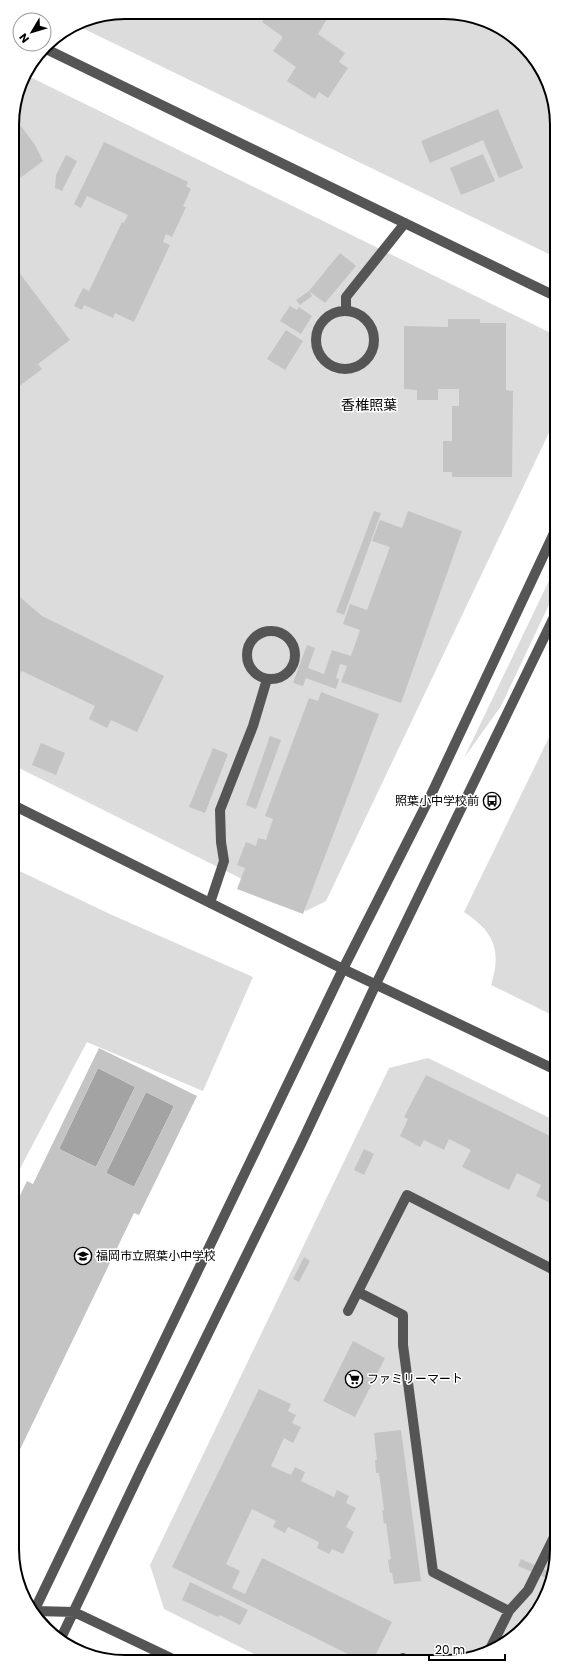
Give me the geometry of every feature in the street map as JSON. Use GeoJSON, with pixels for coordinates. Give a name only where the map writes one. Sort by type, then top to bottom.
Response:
{"type":"FeatureCollection","features":[{"type":"Feature","properties":{"kind":"street"},"geometry":{"type":"LineString","coordinates":[[52,52],[550,294]]}},
{"type":"Feature","properties":{"kind":"street"},"geometry":{"type":"LineString","coordinates":[[346,310],[346,298],[405,223]]}},
{"type":"Feature","properties":{"kind":"street"},"geometry":{"type":"LineString","coordinates":[[346,310],[356,313],[364,318],[370,326],[374,336],[373,346],[369,356],[363,363],[354,368],[344,369],[327,363],[320,356],[315,339],[317,330],[328,315],[346,310]]}},
{"type":"Feature","properties":{"kind":"street"},"geometry":{"type":"LineString","coordinates":[[36,1607],[343,969],[430,797],[550,542]]}},
{"type":"Feature","properties":{"kind":"street"},"geometry":{"type":"LineString","coordinates":[[63,1634],[301,1144],[376,984],[550,627]]}},
{"type":"Feature","properties":{"kind":"street"},"geometry":{"type":"LineString","coordinates":[[270,630],[283,633],[292,642],[296,654],[292,667],[284,676],[271,680],[267,679],[258,676],[249,667],[246,655],[249,642],[258,633],[270,630]]}},
{"type":"Feature","properties":{"kind":"street"},"geometry":{"type":"LineString","coordinates":[[210,903],[224,861],[221,842],[220,810],[253,726],[267,679]]}},
{"type":"Feature","properties":{"kind":"street"},"geometry":{"type":"LineString","coordinates":[[19,808],[343,969],[550,1067]]}},
{"type":"Feature","properties":{"kind":"street"},"geometry":{"type":"LineString","coordinates":[[348,1311],[407,1195],[550,1268]]}},
{"type":"Feature","properties":{"kind":"street"},"geometry":{"type":"LineString","coordinates":[[358,1292],[403,1315],[403,1345],[433,1572],[509,1611]]}},
{"type":"Feature","properties":{"kind":"street"},"geometry":{"type":"LineString","coordinates":[[493,1643],[509,1611],[528,1590],[550,1545]]}},
{"type":"Feature","properties":{"kind":"street"},"geometry":{"type":"LineString","coordinates":[[39,1610],[74,1612],[164,1655]]}},
{"type":"Feature","properties":{"kind":"shaded area"},"geometry":{"type":"Polygon","coordinates":[[[125,19],[451,19],[465,21],[491,30],[519,50],[528,61],[539,78],[548,104],[550,118],[550,255],[83,28],[104,21],[125,19]]]}},
{"type":"Feature","properties":{"kind":"shaded area"},"geometry":{"type":"Polygon","coordinates":[[[30,77],[550,333],[550,431],[326,901],[306,911],[19,768],[19,118],[23,98],[30,77]]]}},
{"type":"Feature","properties":{"kind":"shaded area"},"geometry":{"type":"Polygon","coordinates":[[[550,578],[550,603],[501,706],[464,758],[550,578]]]}},
{"type":"Feature","properties":{"kind":"shaded area"},"geometry":{"type":"Polygon","coordinates":[[[550,735],[550,1014],[491,985],[496,962],[493,943],[489,935],[482,927],[464,912],[550,735]]]}},
{"type":"Feature","properties":{"kind":"shaded area"},"geometry":{"type":"Polygon","coordinates":[[[19,871],[112,915],[253,977],[203,1091],[87,1042],[19,1171],[19,871]]]}},
{"type":"Feature","properties":{"kind":"shaded area"},"geometry":{"type":"Polygon","coordinates":[[[428,1058],[550,1118],[550,1556],[548,1570],[536,1602],[524,1619],[514,1629],[491,1644],[465,1653],[451,1655],[256,1655],[164,1609],[150,1565],[389,1068],[428,1058]]]}},
{"type":"Feature","properties":{"kind":"shaded area"},"geometry":{"type":"Polygon","coordinates":[[[98,1068],[135,1087],[96,1167],[59,1149],[98,1068]]]}},
{"type":"Feature","properties":{"kind":"shaded area"},"geometry":{"type":"Polygon","coordinates":[[[146,1092],[174,1106],[134,1187],[106,1173],[146,1092]]]}},
{"type":"Feature","properties":{"kind":"building"},"geometry":{"type":"Polygon","coordinates":[[[264,19],[327,19],[318,34],[345,53],[339,62],[348,68],[328,98],[319,92],[315,99],[287,81],[296,67],[273,51],[283,37],[262,22],[264,19]]]}},
{"type":"Feature","properties":{"kind":"building"},"geometry":{"type":"Polygon","coordinates":[[[498,109],[523,168],[499,178],[483,140],[430,163],[421,141],[498,109]]]}},
{"type":"Feature","properties":{"kind":"building"},"geometry":{"type":"Polygon","coordinates":[[[19,123],[35,145],[43,161],[19,179],[19,123]]]}},
{"type":"Feature","properties":{"kind":"building"},"geometry":{"type":"Polygon","coordinates":[[[104,142],[188,182],[186,186],[191,189],[183,206],[186,207],[172,237],[166,234],[163,242],[170,245],[134,322],[115,313],[113,318],[84,305],[82,310],[74,306],[83,288],[89,291],[122,222],[124,223],[128,215],[87,196],[81,208],[74,204],[104,142]]]}},
{"type":"Feature","properties":{"kind":"building"},"geometry":{"type":"Polygon","coordinates":[[[483,154],[495,181],[461,195],[450,168],[483,154]]]}},
{"type":"Feature","properties":{"kind":"building"},"geometry":{"type":"Polygon","coordinates":[[[66,155],[77,161],[62,191],[55,188],[56,175],[66,155]]]}},
{"type":"Feature","properties":{"kind":"building"},"geometry":{"type":"Polygon","coordinates":[[[340,253],[356,266],[325,303],[309,291],[340,253]]]}},
{"type":"Feature","properties":{"kind":"building"},"geometry":{"type":"Polygon","coordinates":[[[19,272],[70,340],[38,364],[42,369],[19,386],[19,272]]]}},
{"type":"Feature","properties":{"kind":"building"},"geometry":{"type":"Polygon","coordinates":[[[309,291],[312,296],[300,305],[296,300],[309,291]]]}},
{"type":"Feature","properties":{"kind":"building"},"geometry":{"type":"Polygon","coordinates":[[[290,306],[297,310],[299,307],[312,316],[301,334],[280,321],[290,306]]]}},
{"type":"Feature","properties":{"kind":"building"},"geometry":{"type":"Polygon","coordinates":[[[448,319],[480,319],[480,323],[506,323],[506,390],[513,391],[512,477],[452,477],[452,472],[443,472],[443,441],[452,441],[452,406],[459,406],[459,389],[438,389],[438,400],[417,400],[417,390],[404,389],[404,326],[448,327],[448,319]]]}},
{"type":"Feature","properties":{"kind":"building"},"geometry":{"type":"Polygon","coordinates":[[[286,330],[303,341],[285,370],[267,359],[286,330]]]}},
{"type":"Feature","properties":{"kind":"building"},"geometry":{"type":"Polygon","coordinates":[[[374,511],[381,513],[344,615],[336,612],[374,511]]]}},
{"type":"Feature","properties":{"kind":"building"},"geometry":{"type":"Polygon","coordinates":[[[408,511],[462,531],[401,703],[341,682],[347,666],[340,664],[336,678],[339,679],[336,689],[306,678],[303,686],[293,683],[307,645],[315,648],[308,668],[324,674],[332,650],[351,656],[360,630],[343,624],[350,604],[367,610],[390,547],[372,541],[380,520],[402,528],[408,511]]]}},
{"type":"Feature","properties":{"kind":"building"},"geometry":{"type":"Polygon","coordinates":[[[19,596],[42,616],[164,676],[137,732],[111,720],[107,728],[89,719],[95,706],[22,671],[19,676],[19,596]]]}},
{"type":"Feature","properties":{"kind":"building"},"geometry":{"type":"Polygon","coordinates":[[[321,692],[379,714],[303,914],[237,889],[245,868],[237,865],[246,842],[256,846],[258,838],[266,840],[273,819],[265,816],[309,698],[318,701],[321,692]]]}},
{"type":"Feature","properties":{"kind":"building"},"geometry":{"type":"Polygon","coordinates":[[[270,736],[281,740],[256,809],[246,805],[270,736]]]}},
{"type":"Feature","properties":{"kind":"building"},"geometry":{"type":"Polygon","coordinates":[[[41,743],[65,753],[56,775],[32,765],[41,743]]]}},
{"type":"Feature","properties":{"kind":"building"},"geometry":{"type":"Polygon","coordinates":[[[213,748],[228,754],[205,813],[189,807],[213,748]]]}},
{"type":"Feature","properties":{"kind":"building"},"geometry":{"type":"Polygon","coordinates":[[[99,1048],[197,1096],[139,1215],[134,1213],[19,1452],[19,1198],[27,1181],[33,1184],[99,1048]],[[98,1068],[59,1149],[96,1167],[135,1087],[98,1068]],[[146,1092],[106,1173],[134,1187],[174,1106],[146,1092]]]}},
{"type":"Feature","properties":{"kind":"building"},"geometry":{"type":"Polygon","coordinates":[[[426,1075],[550,1136],[550,1203],[536,1196],[541,1185],[517,1173],[509,1190],[462,1167],[471,1150],[449,1139],[444,1150],[424,1140],[420,1147],[400,1136],[408,1119],[404,1117],[426,1075]]]}},
{"type":"Feature","properties":{"kind":"building"},"geometry":{"type":"Polygon","coordinates":[[[364,1149],[374,1154],[364,1175],[354,1170],[364,1149]]]}},
{"type":"Feature","properties":{"kind":"building"},"geometry":{"type":"Polygon","coordinates":[[[304,1257],[310,1261],[299,1282],[293,1279],[304,1257]]]}},
{"type":"Feature","properties":{"kind":"building","name":"ファミリーマート"},"geometry":{"type":"Polygon","coordinates":[[[353,1341],[385,1358],[355,1417],[323,1401],[353,1341]]]}},
{"type":"Feature","properties":{"kind":"building"},"geometry":{"type":"Polygon","coordinates":[[[259,1389],[291,1404],[288,1411],[296,1415],[292,1423],[301,1427],[293,1443],[284,1438],[271,1466],[291,1475],[295,1467],[305,1472],[301,1481],[334,1497],[337,1490],[349,1496],[346,1503],[356,1508],[346,1527],[354,1532],[343,1554],[332,1549],[329,1554],[317,1548],[319,1542],[288,1527],[285,1533],[273,1527],[276,1521],[252,1509],[226,1564],[240,1571],[232,1588],[245,1594],[262,1558],[392,1622],[376,1655],[350,1655],[172,1567],[259,1389]]]}},
{"type":"Feature","properties":{"kind":"building"},"geometry":{"type":"Polygon","coordinates":[[[401,1430],[421,1581],[394,1584],[392,1573],[390,1573],[388,1560],[391,1559],[386,1523],[384,1524],[382,1510],[384,1510],[379,1473],[376,1473],[375,1460],[377,1460],[374,1433],[401,1430]]]}},
{"type":"Feature","properties":{"kind":"building"},"geometry":{"type":"Polygon","coordinates":[[[521,1559],[548,1571],[546,1578],[518,1566],[521,1559]]]}},
{"type":"Feature","properties":{"kind":"building"},"geometry":{"type":"Polygon","coordinates":[[[190,1582],[248,1610],[240,1625],[220,1615],[218,1617],[182,1600],[190,1582]]]}},
{"type":"Feature","properties":{"kind":"place","name":"照葉小中学校前"},"geometry":{"type":"Point","coordinates":[492,801]}},
{"type":"Feature","properties":{"kind":"place","name":"福岡市立照葉小中学校"},"geometry":{"type":"Point","coordinates":[83,1256]}},
{"type":"Feature","properties":{"kind":"place","name":"ファミリーマート"},"geometry":{"type":"Point","coordinates":[354,1379]}},
{"type":"Feature","properties":{"kind":"district","name":"香椎照葉"},"geometry":{"type":"Point","coordinates":[369,405]}}]}
